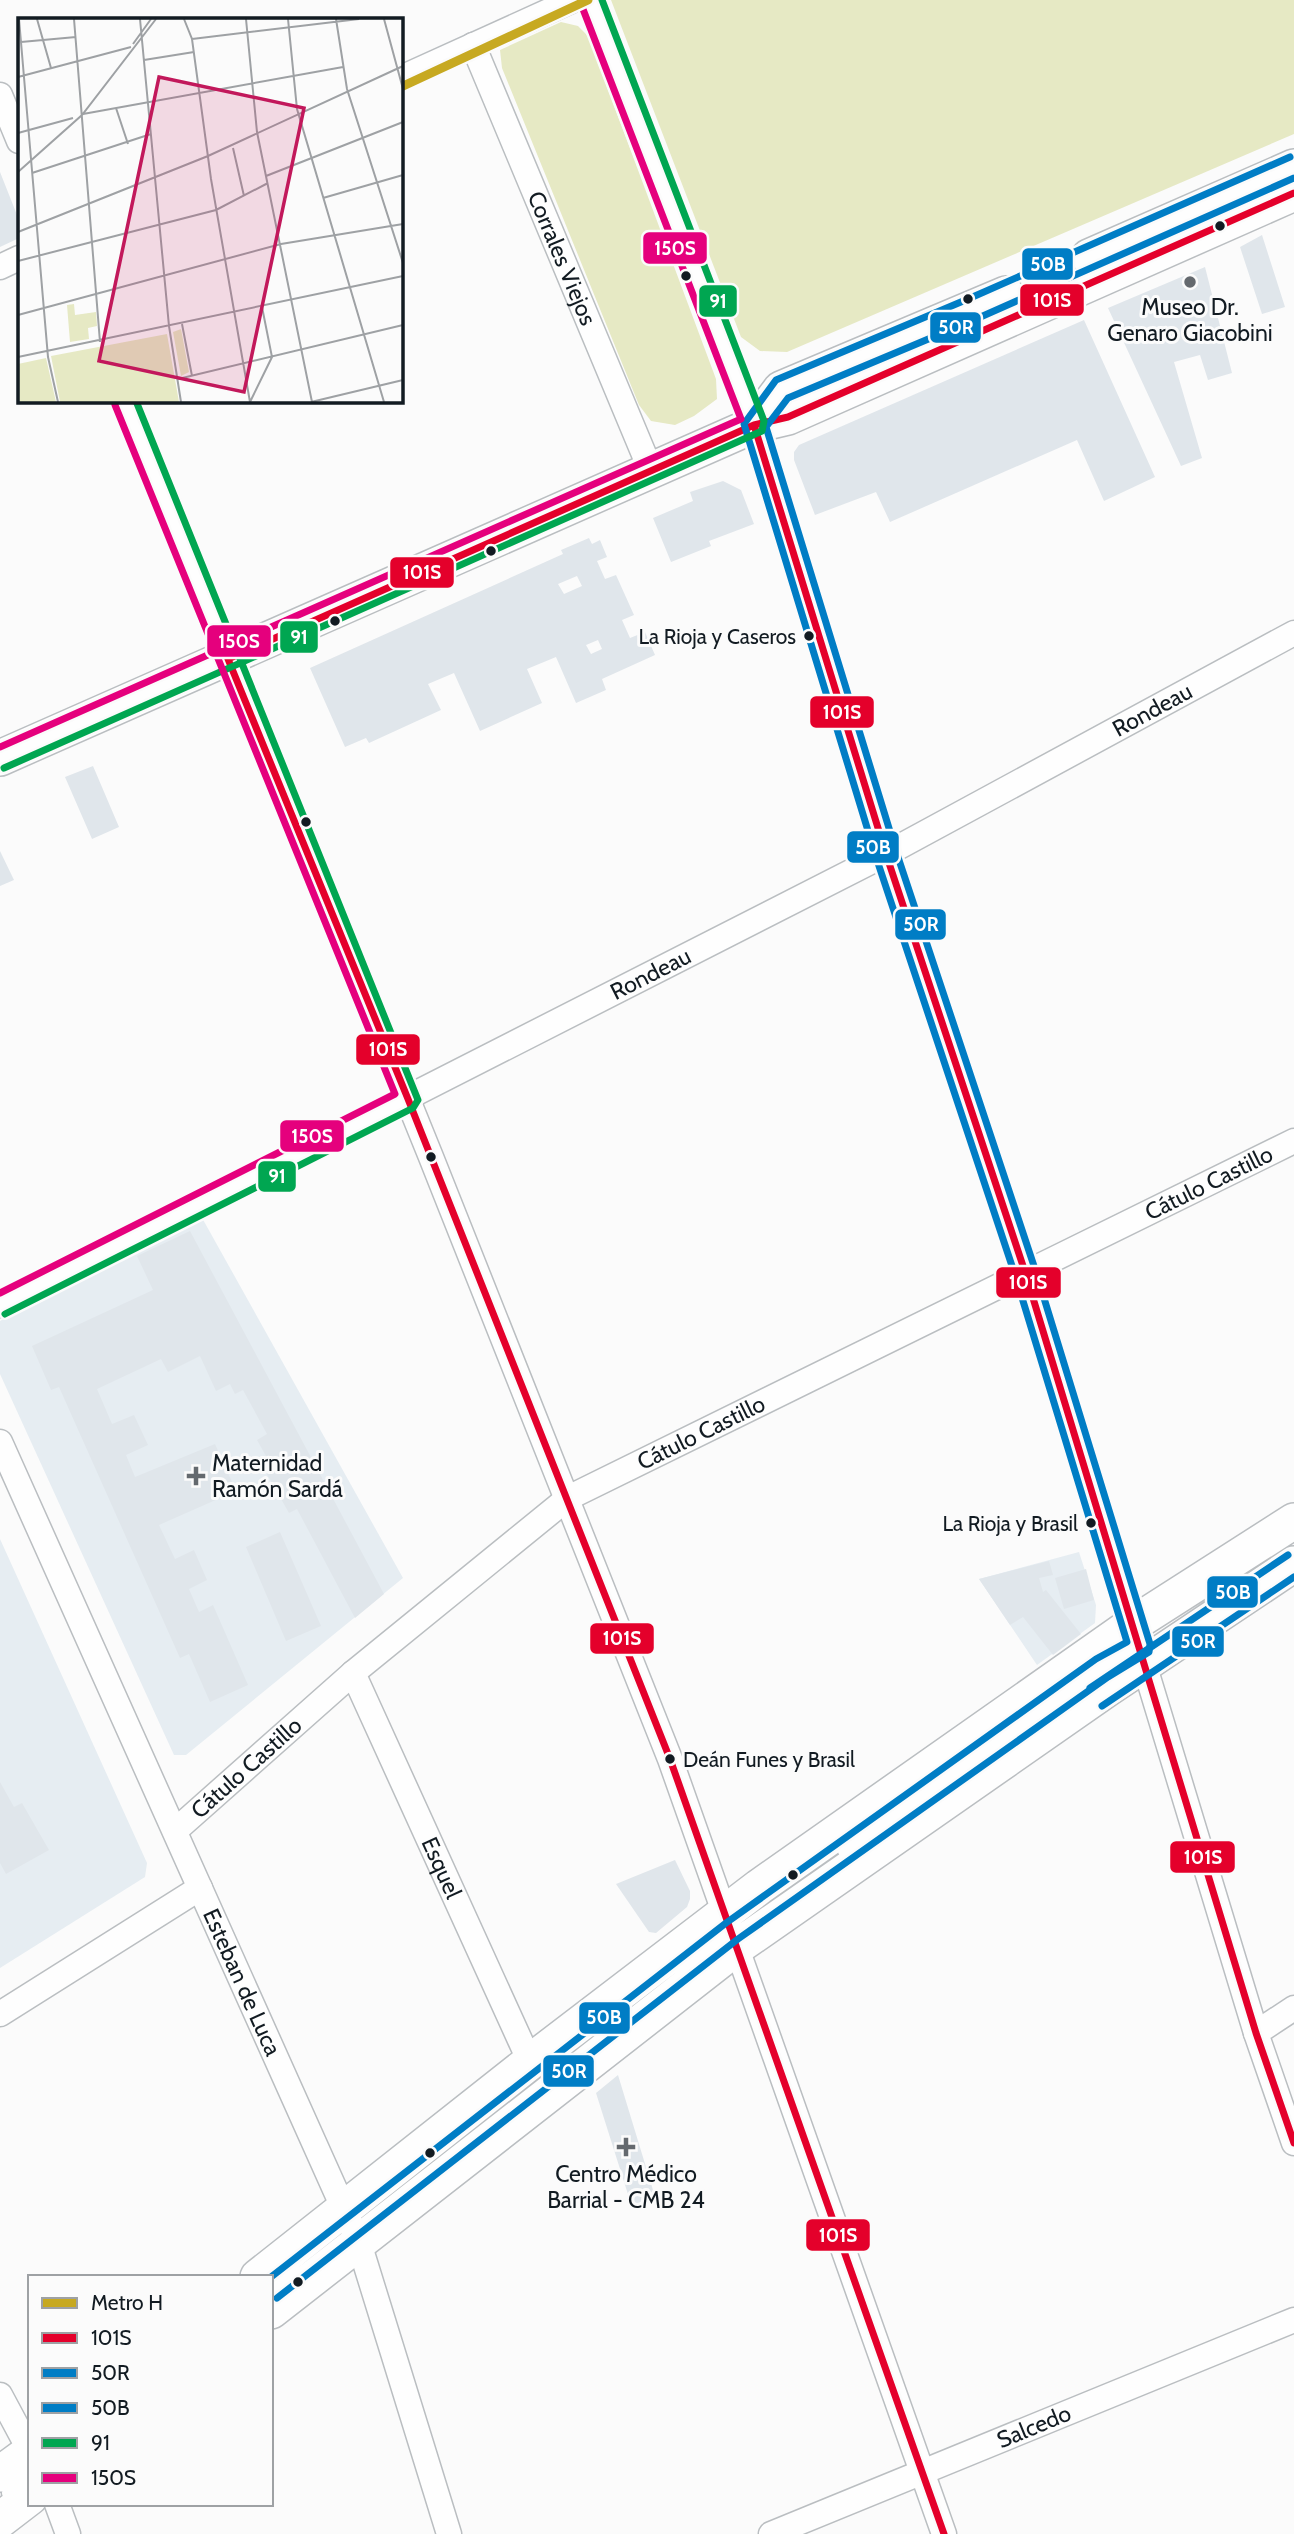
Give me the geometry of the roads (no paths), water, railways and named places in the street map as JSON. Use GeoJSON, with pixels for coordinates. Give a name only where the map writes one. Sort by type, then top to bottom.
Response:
{"type":"FeatureCollection","features":[{"type":"Feature","properties":{"kind":"main road"},"geometry":{"type":"LineString","coordinates":[[754,425],[781,389],[972,309],[1294,167]]}},
{"type":"Feature","properties":{"kind":"main road"},"geometry":{"type":"LineString","coordinates":[[0,758],[754,425],[788,417],[1294,193]]}},
{"type":"Feature","properties":{"kind":"main road"},"geometry":{"type":"LineString","coordinates":[[273,2309],[352,2227],[530,2062],[732,1930],[1139,1645],[1294,1521]]}},
{"type":"Feature","properties":{"kind":"main road"},"geometry":{"type":"LineString","coordinates":[[1139,1645],[1294,1564]]}},
{"type":"Feature","properties":{"kind":"main road"},"geometry":{"type":"LineString","coordinates":[[262,2275],[352,2227],[732,1930]]}},
{"type":"Feature","properties":{"kind":"main road"},"geometry":{"type":"LineString","coordinates":[[0,2474],[28,2453]]}},
{"type":"Feature","properties":{"kind":"main road"},"geometry":{"type":"LineString","coordinates":[[0,2520],[28,2499]]}},
{"type":"Feature","properties":{"kind":"street"},"geometry":{"type":"LineString","coordinates":[[402,78],[573,0]]}},
{"type":"Feature","properties":{"kind":"street"},"geometry":{"type":"LineString","coordinates":[[591,0],[754,425],[886,854],[1026,1275],[1256,2033],[1294,2143]]}},
{"type":"Feature","properties":{"kind":"street","name":"Corrales Viejos"},"geometry":{"type":"LineString","coordinates":[[473,44],[651,471]]}},
{"type":"Feature","properties":{"kind":"street"},"geometry":{"type":"LineString","coordinates":[[0,95],[18,139]]}},
{"type":"Feature","properties":{"kind":"street"},"geometry":{"type":"LineString","coordinates":[[0,267],[18,258]]}},
{"type":"Feature","properties":{"kind":"street"},"geometry":{"type":"LineString","coordinates":[[125,402],[408,1099],[670,1759],[944,2534]]}},
{"type":"Feature","properties":{"kind":"street","name":"Rondeau"},"geometry":{"type":"LineString","coordinates":[[0,1306],[886,854],[1294,633]]}},
{"type":"Feature","properties":{"kind":"street","name":"Cátulo Castillo"},"geometry":{"type":"LineString","coordinates":[[176,1830],[353,1673],[568,1499],[1294,1141]]}},
{"type":"Feature","properties":{"kind":"street","name":"Esteban de Luca"},"geometry":{"type":"LineString","coordinates":[[0,1442],[352,2227],[450,2534]]}},
{"type":"Feature","properties":{"kind":"street","name":"Esquel"},"geometry":{"type":"LineString","coordinates":[[353,1673],[530,2062]]}},
{"type":"Feature","properties":{"kind":"street"},"geometry":{"type":"LineString","coordinates":[[0,2014],[200,1888]]}},
{"type":"Feature","properties":{"kind":"street"},"geometry":{"type":"LineString","coordinates":[[1256,2033],[1294,2008]]}},
{"type":"Feature","properties":{"kind":"street","name":"Salcedo"},"geometry":{"type":"LineString","coordinates":[[771,2534],[1294,2320]]}},
{"type":"Feature","properties":{"kind":"street"},"geometry":{"type":"LineString","coordinates":[[0,2395],[28,2447]]}},
{"type":"Feature","properties":{"kind":"street"},"geometry":{"type":"LineString","coordinates":[[58,2506],[68,2534]]}},
{"type":"Feature","properties":{"kind":"lane"},"geometry":{"type":"LineString","coordinates":[[1139,1645],[1171,1631],[1294,1546]]}},
{"type":"Feature","properties":{"kind":"lane"},"geometry":{"type":"LineString","coordinates":[[273,2288],[352,2227]]}},
{"type":"Feature","properties":{"kind":"lane"},"geometry":{"type":"LineString","coordinates":[[0,2499],[28,2478]]}},
{"type":"Feature","properties":{"kind":"metro line","name":"H"},"geometry":{"type":"LineString","coordinates":[[402,87],[588,0]]}},
{"type":"Feature","properties":{"kind":"place","name":"Museo Dr. Genaro Giacobini"},"geometry":{"type":"Point","coordinates":[1190,282]}},
{"type":"Feature","properties":{"kind":"place","name":"La Rioja y Caseros"},"geometry":{"type":"Point","coordinates":[809,636]}},
{"type":"Feature","properties":{"kind":"place","name":"Maternidad Ramón Sardá"},"geometry":{"type":"Point","coordinates":[196,1476]}},
{"type":"Feature","properties":{"kind":"place","name":"La Rioja y Brasil"},"geometry":{"type":"Point","coordinates":[1091,1523]}},
{"type":"Feature","properties":{"kind":"place","name":"Deán Funes y Brasil"},"geometry":{"type":"Point","coordinates":[670,1759]}},
{"type":"Feature","properties":{"kind":"place","name":"Centro Médico Barrial - CMB 24"},"geometry":{"type":"Point","coordinates":[626,2147]}}]}
